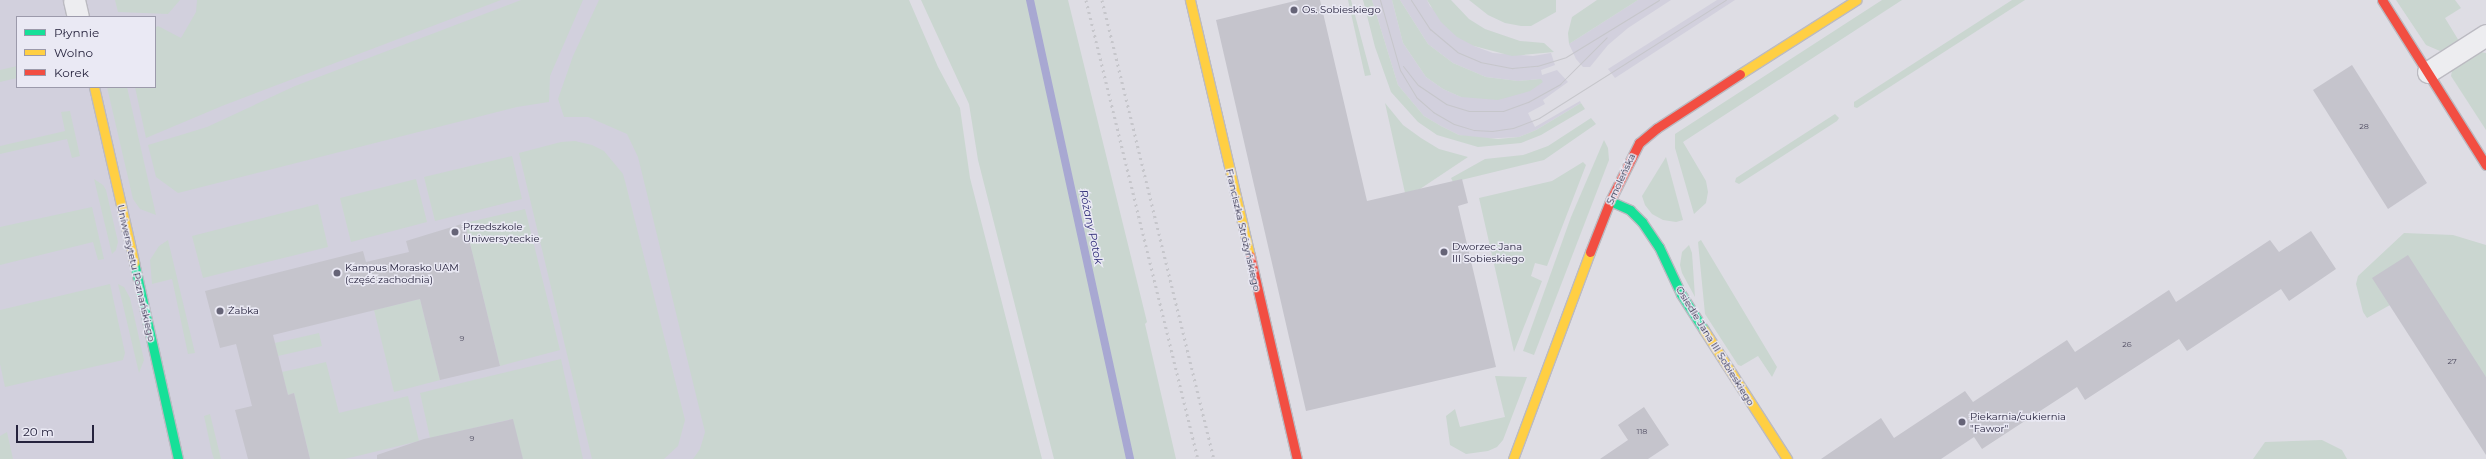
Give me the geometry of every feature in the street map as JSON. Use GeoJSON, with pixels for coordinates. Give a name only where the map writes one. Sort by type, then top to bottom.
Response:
{"type":"FeatureCollection","features":[{"type":"Feature","properties":{"kind":"street"},"geometry":{"type":"LineString","coordinates":[[74,0],[78,16]]}},
{"type":"Feature","properties":{"kind":"street","name":"Franciszka Stróżyńskiego"},"geometry":{"type":"LineString","coordinates":[[1190,0],[1297,459]]}},
{"type":"Feature","properties":{"kind":"street","name":"Smoleńska"},"geometry":{"type":"LineString","coordinates":[[1513,459],[1551,352],[1610,201],[1629,159],[1646,135],[1856,0]]}},
{"type":"Feature","properties":{"kind":"street"},"geometry":{"type":"LineString","coordinates":[[2382,0],[2486,165]]}},
{"type":"Feature","properties":{"kind":"street"},"geometry":{"type":"LineString","coordinates":[[2428,72],[2486,35]]}},
{"type":"Feature","properties":{"kind":"street","name":"Uniwersytetu Poznańskiego"},"geometry":{"type":"LineString","coordinates":[[94,88],[178,459]]}},
{"type":"Feature","properties":{"kind":"street","name":"Osiedle Jana III Sobieskiego"},"geometry":{"type":"LineString","coordinates":[[1610,201],[1630,210],[1642,222],[1659,247],[1681,294],[1787,459]]}},
{"type":"Feature","properties":{"kind":"shaded area","name":"Kampus Morasko UAM (część zachodnia)"},"geometry":{"type":"Polygon","coordinates":[[[0,0],[607,0],[721,459],[0,459],[0,0]]]}},
{"type":"Feature","properties":{"kind":"shaded area"},"geometry":{"type":"Polygon","coordinates":[[[115,0],[180,0],[168,14],[118,12],[115,0]]]}},
{"type":"Feature","properties":{"kind":"shaded area"},"geometry":{"type":"Polygon","coordinates":[[[197,0],[501,0],[222,106],[146,138],[135,88],[156,88],[156,27],[158,26],[181,38],[196,12],[197,0]]]}},
{"type":"Feature","properties":{"kind":"shaded area"},"geometry":{"type":"Polygon","coordinates":[[[521,0],[583,0],[550,76],[549,102],[517,107],[178,193],[156,177],[148,145],[207,127],[295,86],[521,0]]]}},
{"type":"Feature","properties":{"kind":"shaded area"},"geometry":{"type":"Polygon","coordinates":[[[599,0],[909,0],[938,67],[960,108],[970,178],[1042,459],[693,459],[700,449],[705,432],[638,157],[627,134],[588,117],[564,117],[558,99],[573,56],[599,0]]]}},
{"type":"Feature","properties":{"kind":"shaded area"},"geometry":{"type":"Polygon","coordinates":[[[921,0],[1068,0],[1147,322],[1145,324],[1176,459],[1054,459],[978,160],[969,104],[921,0]]]}},
{"type":"Feature","properties":{"kind":"shaded area"},"geometry":{"type":"Polygon","coordinates":[[[1348,0],[1351,0],[1371,75],[1365,76],[1348,0]]]}},
{"type":"Feature","properties":{"kind":"shaded area"},"geometry":{"type":"Polygon","coordinates":[[[1363,0],[1372,0],[1398,85],[1424,116],[1459,135],[1498,139],[1519,137],[1536,130],[1581,103],[1585,109],[1541,135],[1521,143],[1478,147],[1437,135],[1418,122],[1391,92],[1375,47],[1363,0]]]}},
{"type":"Feature","properties":{"kind":"shaded area"},"geometry":{"type":"Polygon","coordinates":[[[1372,0],[1392,0],[1403,43],[1426,77],[1443,89],[1461,97],[1541,79],[1518,81],[1486,77],[1453,63],[1428,44],[1400,0],[1427,0],[1430,6],[1474,46],[1493,53],[1533,56],[1551,53],[1555,65],[1541,70],[1542,75],[1557,70],[1568,82],[1543,100],[1545,104],[1528,113],[1535,127],[1580,101],[1581,103],[1536,130],[1519,137],[1478,139],[1459,135],[1424,116],[1398,85],[1372,0]]]}},
{"type":"Feature","properties":{"kind":"shaded area"},"geometry":{"type":"Polygon","coordinates":[[[1392,0],[1400,0],[1428,44],[1453,63],[1486,77],[1518,81],[1541,79],[1543,82],[1530,91],[1498,100],[1461,97],[1443,89],[1426,77],[1403,43],[1392,0]]]}},
{"type":"Feature","properties":{"kind":"shaded area"},"geometry":{"type":"Polygon","coordinates":[[[1427,0],[1451,0],[1469,19],[1485,29],[1520,41],[1544,43],[1554,52],[1512,56],[1474,46],[1457,37],[1441,22],[1427,0]]]}},
{"type":"Feature","properties":{"kind":"shaded area"},"geometry":{"type":"Polygon","coordinates":[[[1469,0],[1556,0],[1556,12],[1531,26],[1521,26],[1505,23],[1488,15],[1469,0]]]}},
{"type":"Feature","properties":{"kind":"shaded area"},"geometry":{"type":"Polygon","coordinates":[[[1597,0],[1638,0],[1569,44],[1568,33],[1572,17],[1597,0]]]}},
{"type":"Feature","properties":{"kind":"shaded area"},"geometry":{"type":"Polygon","coordinates":[[[1638,0],[1671,0],[1628,28],[1608,45],[1590,67],[1583,67],[1576,59],[1569,44],[1638,0]]]}},
{"type":"Feature","properties":{"kind":"shaded area"},"geometry":{"type":"Polygon","coordinates":[[[1717,0],[1735,0],[1615,78],[1608,69],[1717,0]]]}},
{"type":"Feature","properties":{"kind":"shaded area"},"geometry":{"type":"Polygon","coordinates":[[[1882,0],[1902,0],[1683,142],[1706,181],[1708,192],[1706,203],[1694,214],[1675,148],[1675,134],[1882,0]]]}},
{"type":"Feature","properties":{"kind":"shaded area"},"geometry":{"type":"Polygon","coordinates":[[[2012,0],[2025,0],[1857,108],[1854,107],[1854,102],[2012,0]]]}},
{"type":"Feature","properties":{"kind":"shaded area"},"geometry":{"type":"Polygon","coordinates":[[[2396,0],[2455,0],[2461,8],[2445,18],[2459,41],[2440,51],[2426,45],[2396,0]]]}},
{"type":"Feature","properties":{"kind":"shaded area"},"geometry":{"type":"Polygon","coordinates":[[[2476,51],[2486,53],[2486,130],[2451,76],[2453,66],[2476,51]]]}},
{"type":"Feature","properties":{"kind":"shaded area"},"geometry":{"type":"Polygon","coordinates":[[[16,66],[16,78],[0,82],[0,70],[16,66]]]}},
{"type":"Feature","properties":{"kind":"shaded area"},"geometry":{"type":"Polygon","coordinates":[[[107,88],[127,88],[156,215],[140,209],[133,199],[107,88]]]}},
{"type":"Feature","properties":{"kind":"shaded area"},"geometry":{"type":"Polygon","coordinates":[[[1385,103],[1403,125],[1421,138],[1439,149],[1468,157],[1420,189],[1405,193],[1385,103]]]}},
{"type":"Feature","properties":{"kind":"shaded area"},"geometry":{"type":"Polygon","coordinates":[[[70,111],[80,156],[72,158],[67,139],[0,154],[0,146],[65,131],[61,112],[70,111]]]}},
{"type":"Feature","properties":{"kind":"shaded area"},"geometry":{"type":"Polygon","coordinates":[[[1835,114],[1839,118],[1837,121],[1739,184],[1735,182],[1736,178],[1835,114]]]}},
{"type":"Feature","properties":{"kind":"shaded area"},"geometry":{"type":"Polygon","coordinates":[[[1591,118],[1596,124],[1544,160],[1453,182],[1451,178],[1485,159],[1523,155],[1548,146],[1591,118]]]}},
{"type":"Feature","properties":{"kind":"shaded area"},"geometry":{"type":"Polygon","coordinates":[[[1604,140],[1608,148],[1609,160],[1534,355],[1523,351],[1571,217],[1604,140]]]}},
{"type":"Feature","properties":{"kind":"shaded area"},"geometry":{"type":"Polygon","coordinates":[[[575,141],[592,145],[604,151],[623,174],[685,420],[678,446],[664,459],[592,459],[519,153],[561,142],[575,141]]]}},
{"type":"Feature","properties":{"kind":"shaded area"},"geometry":{"type":"Polygon","coordinates":[[[512,156],[522,199],[435,221],[424,177],[512,156]]]}},
{"type":"Feature","properties":{"kind":"shaded area"},"geometry":{"type":"Polygon","coordinates":[[[1666,157],[1683,220],[1676,222],[1663,220],[1652,214],[1645,205],[1642,196],[1666,157]]]}},
{"type":"Feature","properties":{"kind":"shaded area"},"geometry":{"type":"Polygon","coordinates":[[[1583,162],[1586,165],[1547,266],[1535,263],[1531,276],[1542,281],[1514,352],[1479,198],[1552,181],[1583,162]]]}},
{"type":"Feature","properties":{"kind":"shaded area"},"geometry":{"type":"Polygon","coordinates":[[[94,179],[103,185],[106,190],[118,242],[116,250],[112,254],[94,179]]]}},
{"type":"Feature","properties":{"kind":"shaded area"},"geometry":{"type":"Polygon","coordinates":[[[416,179],[427,222],[351,242],[340,198],[416,179]]]}},
{"type":"Feature","properties":{"kind":"shaded area"},"geometry":{"type":"Polygon","coordinates":[[[318,204],[328,247],[203,278],[192,236],[318,204]]]}},
{"type":"Feature","properties":{"kind":"shaded area"},"geometry":{"type":"Polygon","coordinates":[[[92,207],[104,259],[98,260],[93,242],[0,265],[0,227],[92,207]]]}},
{"type":"Feature","properties":{"kind":"shaded area"},"geometry":{"type":"Polygon","coordinates":[[[525,209],[560,350],[500,366],[465,223],[525,209]]]}},
{"type":"Feature","properties":{"kind":"shaded area"},"geometry":{"type":"Polygon","coordinates":[[[2404,233],[2453,235],[2486,245],[2486,377],[2390,305],[2367,318],[2363,312],[2356,284],[2358,276],[2404,233]]]}},
{"type":"Feature","properties":{"kind":"shaded area"},"geometry":{"type":"Polygon","coordinates":[[[168,240],[195,353],[188,354],[172,279],[152,284],[150,260],[159,246],[168,240]]]}},
{"type":"Feature","properties":{"kind":"shaded area"},"geometry":{"type":"Polygon","coordinates":[[[1701,240],[1777,367],[1772,377],[1758,356],[1741,366],[1738,365],[1705,314],[1698,242],[1701,240]]]}},
{"type":"Feature","properties":{"kind":"shaded area"},"geometry":{"type":"Polygon","coordinates":[[[1689,245],[1692,253],[1695,297],[1682,273],[1680,265],[1682,252],[1689,245]]]}},
{"type":"Feature","properties":{"kind":"shaded area"},"geometry":{"type":"Polygon","coordinates":[[[110,284],[125,353],[123,360],[5,387],[0,364],[0,310],[110,284]]]}},
{"type":"Feature","properties":{"kind":"shaded area"},"geometry":{"type":"Polygon","coordinates":[[[118,284],[124,287],[130,298],[144,360],[139,373],[118,284]]]}},
{"type":"Feature","properties":{"kind":"shaded area"},"geometry":{"type":"Polygon","coordinates":[[[420,299],[440,380],[394,392],[374,310],[420,299]]]}},
{"type":"Feature","properties":{"kind":"shaded area"},"geometry":{"type":"Polygon","coordinates":[[[319,333],[322,346],[278,356],[275,343],[319,333]]]}},
{"type":"Feature","properties":{"kind":"shaded area"},"geometry":{"type":"Polygon","coordinates":[[[561,359],[583,459],[523,459],[512,419],[430,438],[420,393],[561,359]]]}},
{"type":"Feature","properties":{"kind":"shaded area"},"geometry":{"type":"Polygon","coordinates":[[[326,362],[339,413],[408,396],[419,441],[345,459],[310,459],[294,393],[288,395],[282,372],[326,362]]]}},
{"type":"Feature","properties":{"kind":"shaded area"},"geometry":{"type":"Polygon","coordinates":[[[1495,376],[1527,377],[1503,440],[1497,447],[1488,451],[1466,454],[1450,445],[1446,416],[1455,409],[1460,427],[1505,417],[1495,376]]]}},
{"type":"Feature","properties":{"kind":"shaded area"},"geometry":{"type":"Polygon","coordinates":[[[210,414],[221,459],[214,459],[212,453],[204,416],[210,414]]]}},
{"type":"Feature","properties":{"kind":"shaded area"},"geometry":{"type":"Polygon","coordinates":[[[7,432],[13,459],[0,459],[0,436],[7,432]]]}},
{"type":"Feature","properties":{"kind":"shaded area"},"geometry":{"type":"Polygon","coordinates":[[[2322,440],[2342,450],[2347,459],[2253,459],[2265,442],[2322,440]]]}},
{"type":"Feature","properties":{"kind":"building"},"geometry":{"type":"Polygon","coordinates":[[[1299,0],[1320,0],[1367,201],[1462,179],[1468,203],[1458,206],[1496,367],[1306,411],[1216,20],[1299,0]]]}},
{"type":"Feature","properties":{"kind":"building"},"geometry":{"type":"Polygon","coordinates":[[[2352,65],[2427,183],[2388,209],[2313,90],[2352,65]]]}},
{"type":"Feature","properties":{"kind":"building"},"geometry":{"type":"Polygon","coordinates":[[[465,223],[500,366],[440,380],[420,299],[273,335],[288,395],[294,393],[310,459],[248,459],[235,410],[252,406],[236,344],[220,348],[205,291],[363,251],[366,262],[409,252],[406,241],[465,223]]]}},
{"type":"Feature","properties":{"kind":"building"},"geometry":{"type":"Polygon","coordinates":[[[2311,231],[2336,269],[2289,301],[2281,289],[2187,351],[2179,339],[2085,400],[2077,387],[1982,449],[1974,437],[1941,459],[1821,459],[1881,418],[1894,438],[1965,391],[1973,402],[2067,340],[2075,352],[2169,290],[2176,302],[2270,240],[2279,252],[2311,231]]]}},
{"type":"Feature","properties":{"kind":"building"},"geometry":{"type":"Polygon","coordinates":[[[2408,255],[2486,377],[2486,455],[2372,278],[2408,255]]]}},
{"type":"Feature","properties":{"kind":"building"},"geometry":{"type":"Polygon","coordinates":[[[1644,407],[1669,445],[1648,459],[1600,459],[1628,440],[1618,425],[1644,407]]]}},
{"type":"Feature","properties":{"kind":"building"},"geometry":{"type":"Polygon","coordinates":[[[513,419],[523,459],[377,459],[377,455],[424,439],[513,419]]]}},
{"type":"Feature","properties":{"kind":"waterway","name":"Różany Potok"},"geometry":{"type":"LineString","coordinates":[[1030,0],[1130,459]]}},
{"type":"Feature","properties":{"kind":"tram line"},"geometry":{"type":"LineString","coordinates":[[1380,0],[1400,70],[1416,97],[1433,112],[1454,124],[1474,130],[1492,131],[1513,128],[1539,118],[1726,0]]}},
{"type":"Feature","properties":{"kind":"tram line"},"geometry":{"type":"LineString","coordinates":[[1411,0],[1430,29],[1457,52],[1480,62],[1512,68],[1537,66],[1566,57],[1659,0]]}},
{"type":"Feature","properties":{"kind":"tram line"},"geometry":{"type":"LineString","coordinates":[[1403,66],[1418,85],[1446,104],[1469,111],[1503,111],[1528,102],[1560,84],[1607,37]]}},
{"type":"Feature","properties":{"kind":"railway"},"geometry":{"type":"LineString","coordinates":[[1086,0],[1198,459]]}},
{"type":"Feature","properties":{"kind":"railway"},"geometry":{"type":"LineString","coordinates":[[1102,0],[1214,459]]}},
{"type":"Feature","properties":{"kind":"traffic: fast"},"geometry":{"type":"LineString","coordinates":[[1610,201],[1630,210],[1642,222],[1659,247],[1681,294],[1704,330]]}},
{"type":"Feature","properties":{"kind":"traffic: fast"},"geometry":{"type":"LineString","coordinates":[[134,262],[178,459]]}},
{"type":"Feature","properties":{"kind":"traffic: slow"},"geometry":{"type":"LineString","coordinates":[[1190,0],[1250,256]]}},
{"type":"Feature","properties":{"kind":"traffic: slow"},"geometry":{"type":"LineString","coordinates":[[1740,74],[1856,0]]}},
{"type":"Feature","properties":{"kind":"traffic: slow"},"geometry":{"type":"LineString","coordinates":[[94,88],[134,262]]}},
{"type":"Feature","properties":{"kind":"traffic: slow"},"geometry":{"type":"LineString","coordinates":[[1513,459],[1590,252]]}},
{"type":"Feature","properties":{"kind":"traffic: slow"},"geometry":{"type":"LineString","coordinates":[[1704,330],[1787,459]]}},
{"type":"Feature","properties":{"kind":"traffic: jam"},"geometry":{"type":"LineString","coordinates":[[2382,0],[2486,165]]}},
{"type":"Feature","properties":{"kind":"traffic: jam"},"geometry":{"type":"LineString","coordinates":[[1590,252],[1610,201],[1639,143],[1657,128],[1740,74]]}},
{"type":"Feature","properties":{"kind":"traffic: jam"},"geometry":{"type":"LineString","coordinates":[[1250,256],[1297,459]]}},
{"type":"Feature","properties":{"kind":"place","name":"Os. Sobieskiego"},"geometry":{"type":"Point","coordinates":[1294,10]}},
{"type":"Feature","properties":{"kind":"place","name":"Przedszkole Uniwersyteckie"},"geometry":{"type":"Point","coordinates":[455,232]}},
{"type":"Feature","properties":{"kind":"place","name":"Dworzec Jana III Sobieskiego"},"geometry":{"type":"Point","coordinates":[1444,252]}},
{"type":"Feature","properties":{"kind":"place","name":"Kampus Morasko UAM (część zachodnia)"},"geometry":{"type":"Point","coordinates":[337,273]}},
{"type":"Feature","properties":{"kind":"place","name":"Żabka"},"geometry":{"type":"Point","coordinates":[220,311]}},
{"type":"Feature","properties":{"kind":"place","name":"Piekarnia/cukiernia \"Fawor\""},"geometry":{"type":"Point","coordinates":[1962,422]}}]}
